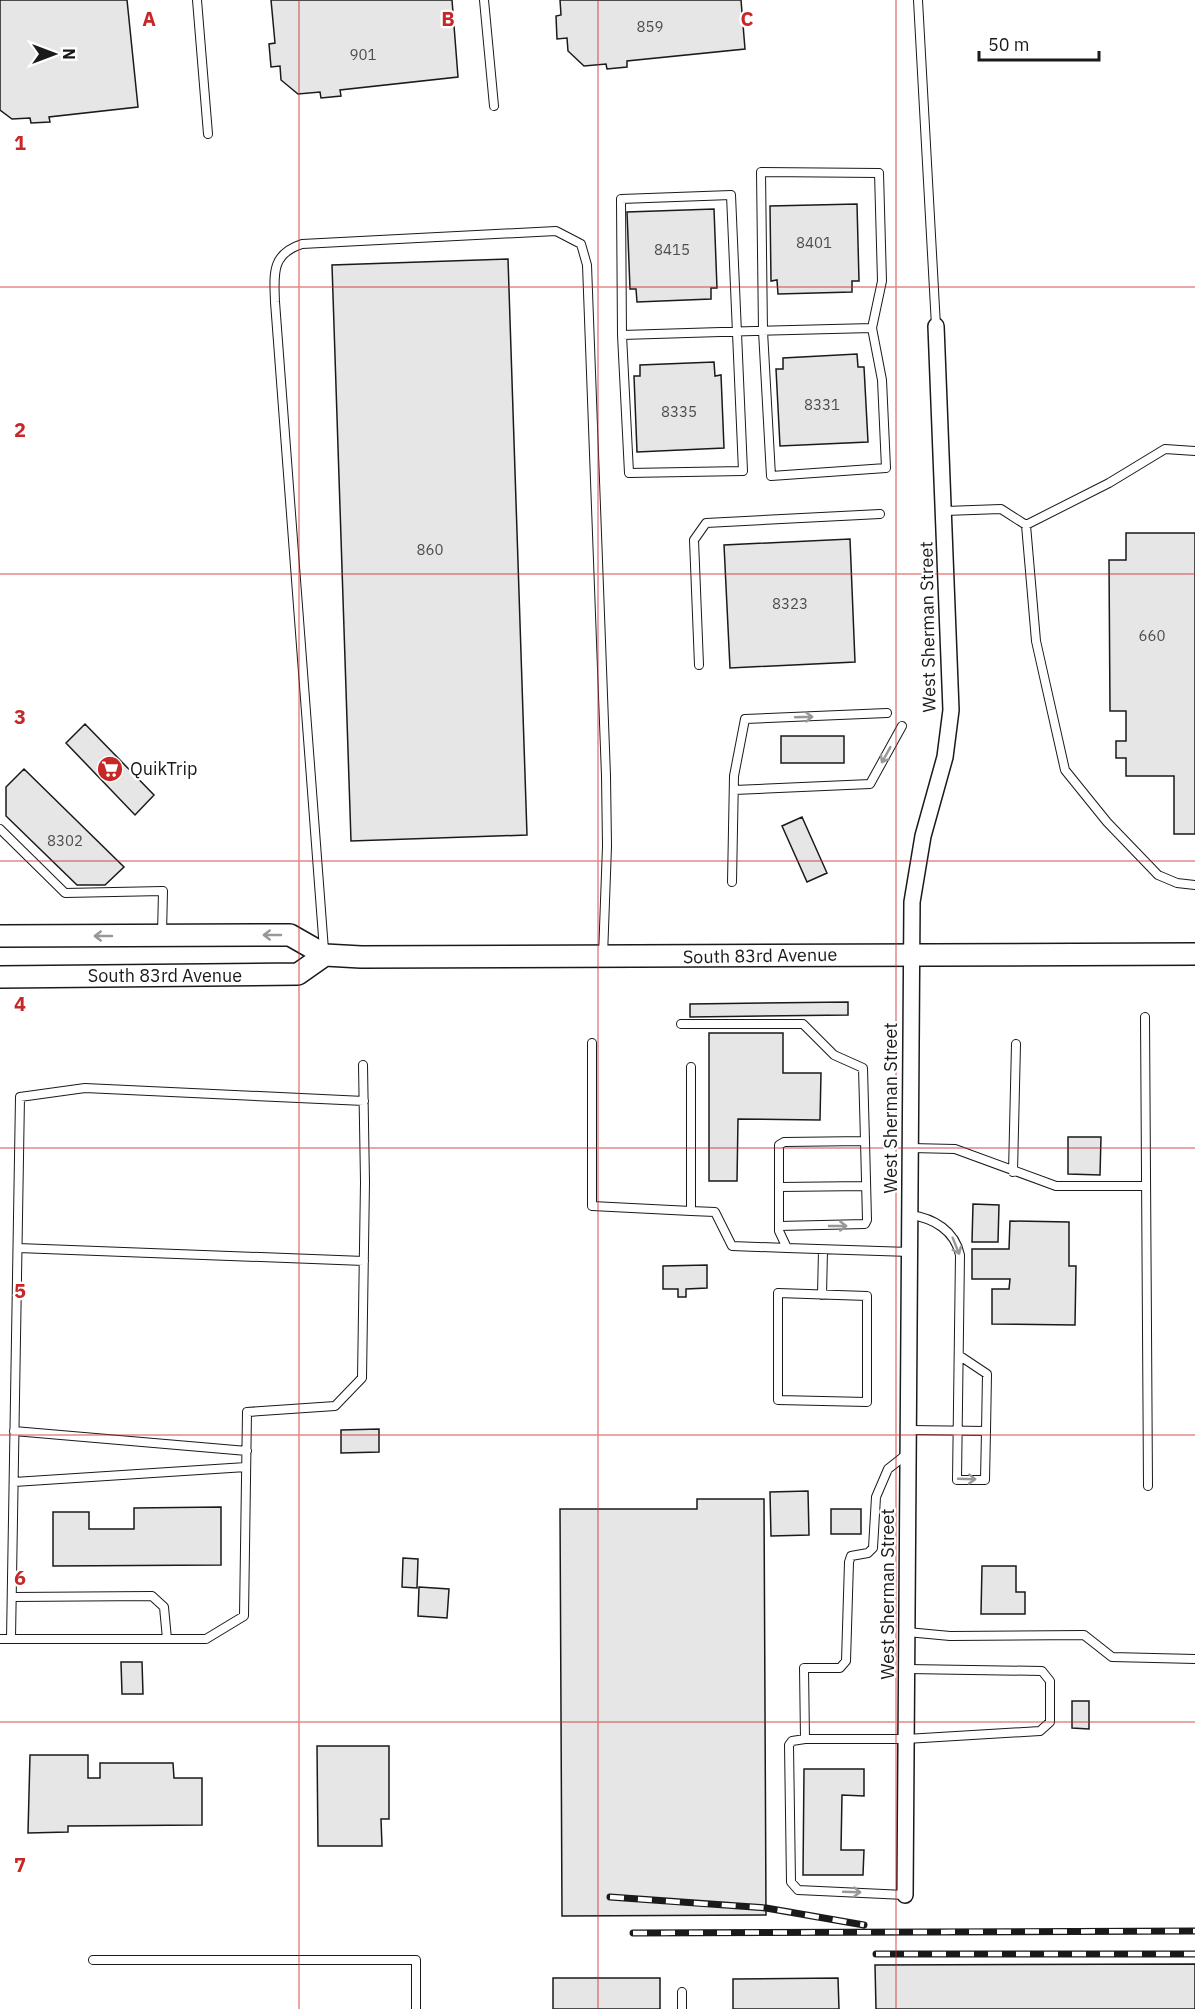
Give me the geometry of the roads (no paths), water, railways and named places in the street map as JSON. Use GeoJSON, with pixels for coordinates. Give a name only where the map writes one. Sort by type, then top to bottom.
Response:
{"type":"FeatureCollection","features":[{"type":"Feature","properties":{"kind":"main road","name":"South 83rd Avenue"},"geometry":{"type":"LineString","coordinates":[[0,936],[290,935],[325,955],[603,957],[1195,954]]}},
{"type":"Feature","properties":{"kind":"main road","name":"South 83rd Avenue"},"geometry":{"type":"LineString","coordinates":[[0,977],[297,974],[325,955]]}},
{"type":"Feature","properties":{"kind":"street","name":"West Sherman Street"},"geometry":{"type":"LineString","coordinates":[[905,1895],[912,902],[916,870],[950,735],[945,511],[936,326]]}},
{"type":"Feature","properties":{"kind":"lane"},"geometry":{"type":"LineString","coordinates":[[197,0],[208,134]]}},
{"type":"Feature","properties":{"kind":"lane"},"geometry":{"type":"LineString","coordinates":[[484,0],[494,106]]}},
{"type":"Feature","properties":{"kind":"lane"},"geometry":{"type":"LineString","coordinates":[[918,0],[936,326]]}},
{"type":"Feature","properties":{"kind":"lane"},"geometry":{"type":"LineString","coordinates":[[761,172],[879,173],[882,281],[872,328],[882,380],[886,468],[771,476],[763,331],[761,172]]}},
{"type":"Feature","properties":{"kind":"lane"},"geometry":{"type":"LineString","coordinates":[[731,195],[743,471],[629,473],[622,334],[621,199],[731,195]]}},
{"type":"Feature","properties":{"kind":"lane"},"geometry":{"type":"LineString","coordinates":[[325,955],[276,314],[276,268],[280,255],[302,244],[556,231],[575,238],[581,244],[587,265],[606,776],[607,846],[603,957]]}},
{"type":"Feature","properties":{"kind":"lane"},"geometry":{"type":"LineString","coordinates":[[622,334],[872,328]]}},
{"type":"Feature","properties":{"kind":"lane"},"geometry":{"type":"LineString","coordinates":[[1026,525],[1109,483],[1165,449],[1195,451]]}},
{"type":"Feature","properties":{"kind":"lane"},"geometry":{"type":"LineString","coordinates":[[945,511],[1001,509],[1026,525]]}},
{"type":"Feature","properties":{"kind":"lane"},"geometry":{"type":"LineString","coordinates":[[699,665],[694,540],[706,523],[880,514]]}},
{"type":"Feature","properties":{"kind":"lane"},"geometry":{"type":"LineString","coordinates":[[1026,525],[1036,641],[1065,770],[1107,822],[1158,875],[1177,883],[1195,885]]}},
{"type":"Feature","properties":{"kind":"lane"},"geometry":{"type":"LineString","coordinates":[[732,882],[734,790],[745,719],[887,713]]}},
{"type":"Feature","properties":{"kind":"lane"},"geometry":{"type":"LineString","coordinates":[[734,790],[870,784],[902,726]]}},
{"type":"Feature","properties":{"kind":"lane"},"geometry":{"type":"LineString","coordinates":[[0,829],[65,893],[163,891],[162,936]]}},
{"type":"Feature","properties":{"kind":"lane"},"geometry":{"type":"LineString","coordinates":[[1145,1017],[1148,1486]]}},
{"type":"Feature","properties":{"kind":"lane"},"geometry":{"type":"LineString","coordinates":[[681,1024],[803,1024],[834,1055],[861,1066],[865,1071],[867,1220],[865,1224],[779,1226]]}},
{"type":"Feature","properties":{"kind":"lane"},"geometry":{"type":"LineString","coordinates":[[592,1042],[592,1206],[715,1212],[732,1246],[910,1252]]}},
{"type":"Feature","properties":{"kind":"lane"},"geometry":{"type":"LineString","coordinates":[[1013,1172],[1016,1044]]}},
{"type":"Feature","properties":{"kind":"lane"},"geometry":{"type":"LineString","coordinates":[[0,1639],[206,1639],[244,1616],[247,1412],[336,1406],[362,1378],[363,1065]]}},
{"type":"Feature","properties":{"kind":"lane"},"geometry":{"type":"LineString","coordinates":[[691,1066],[691,1211]]}},
{"type":"Feature","properties":{"kind":"lane"},"geometry":{"type":"LineString","coordinates":[[11,1639],[20,1097],[85,1089],[364,1101]]}},
{"type":"Feature","properties":{"kind":"lane"},"geometry":{"type":"LineString","coordinates":[[787,1248],[782,1242],[779,1226],[781,1143],[865,1141]]}},
{"type":"Feature","properties":{"kind":"lane"},"geometry":{"type":"LineString","coordinates":[[911,1148],[955,1149],[1056,1186],[1145,1186]]}},
{"type":"Feature","properties":{"kind":"lane"},"geometry":{"type":"LineString","coordinates":[[779,1187],[866,1186]]}},
{"type":"Feature","properties":{"kind":"lane"},"geometry":{"type":"LineString","coordinates":[[910,1215],[936,1223],[951,1235],[958,1245],[960,1356],[957,1480],[985,1480],[987,1374],[960,1356]]}},
{"type":"Feature","properties":{"kind":"lane"},"geometry":{"type":"LineString","coordinates":[[18,1248],[364,1261]]}},
{"type":"Feature","properties":{"kind":"lane"},"geometry":{"type":"LineString","coordinates":[[822,1295],[823,1250]]}},
{"type":"Feature","properties":{"kind":"lane"},"geometry":{"type":"LineString","coordinates":[[778,1293],[822,1295],[867,1296],[867,1402],[778,1400],[778,1293]]}},
{"type":"Feature","properties":{"kind":"lane"},"geometry":{"type":"LineString","coordinates":[[909,1430],[986,1431]]}},
{"type":"Feature","properties":{"kind":"lane"},"geometry":{"type":"LineString","coordinates":[[14,1431],[247,1451]]}},
{"type":"Feature","properties":{"kind":"lane"},"geometry":{"type":"LineString","coordinates":[[805,1739],[804,1668],[840,1668],[846,1661],[849,1562],[851,1556],[868,1553],[873,1548],[876,1497],[888,1469],[909,1454]]}},
{"type":"Feature","properties":{"kind":"lane"},"geometry":{"type":"LineString","coordinates":[[14,1482],[246,1467]]}},
{"type":"Feature","properties":{"kind":"lane"},"geometry":{"type":"LineString","coordinates":[[12,1597],[152,1596],[164,1607],[167,1639]]}},
{"type":"Feature","properties":{"kind":"lane"},"geometry":{"type":"LineString","coordinates":[[907,1632],[951,1636],[1084,1635],[1112,1657],[1195,1659]]}},
{"type":"Feature","properties":{"kind":"lane"},"geometry":{"type":"LineString","coordinates":[[905,1895],[798,1890],[791,1882],[789,1745],[792,1741],[906,1739],[1040,1731],[1050,1722],[1050,1681],[1042,1671],[907,1669]]}},
{"type":"Feature","properties":{"kind":"lane"},"geometry":{"type":"LineString","coordinates":[[93,1960],[416,1960],[416,2009]]}},
{"type":"Feature","properties":{"kind":"lane"},"geometry":{"type":"LineString","coordinates":[[682,1992],[682,2009]]}},
{"type":"Feature","properties":{"kind":"railway"},"geometry":{"type":"LineString","coordinates":[[610,1897],[766,1908],[864,1925]]}},
{"type":"Feature","properties":{"kind":"railway"},"geometry":{"type":"LineString","coordinates":[[633,1933],[1195,1931]]}},
{"type":"Feature","properties":{"kind":"railway"},"geometry":{"type":"LineString","coordinates":[[876,1954],[1195,1954]]}},
{"type":"Feature","properties":{"kind":"place","name":"QuikTrip"},"geometry":{"type":"Point","coordinates":[110,769]}}]}
